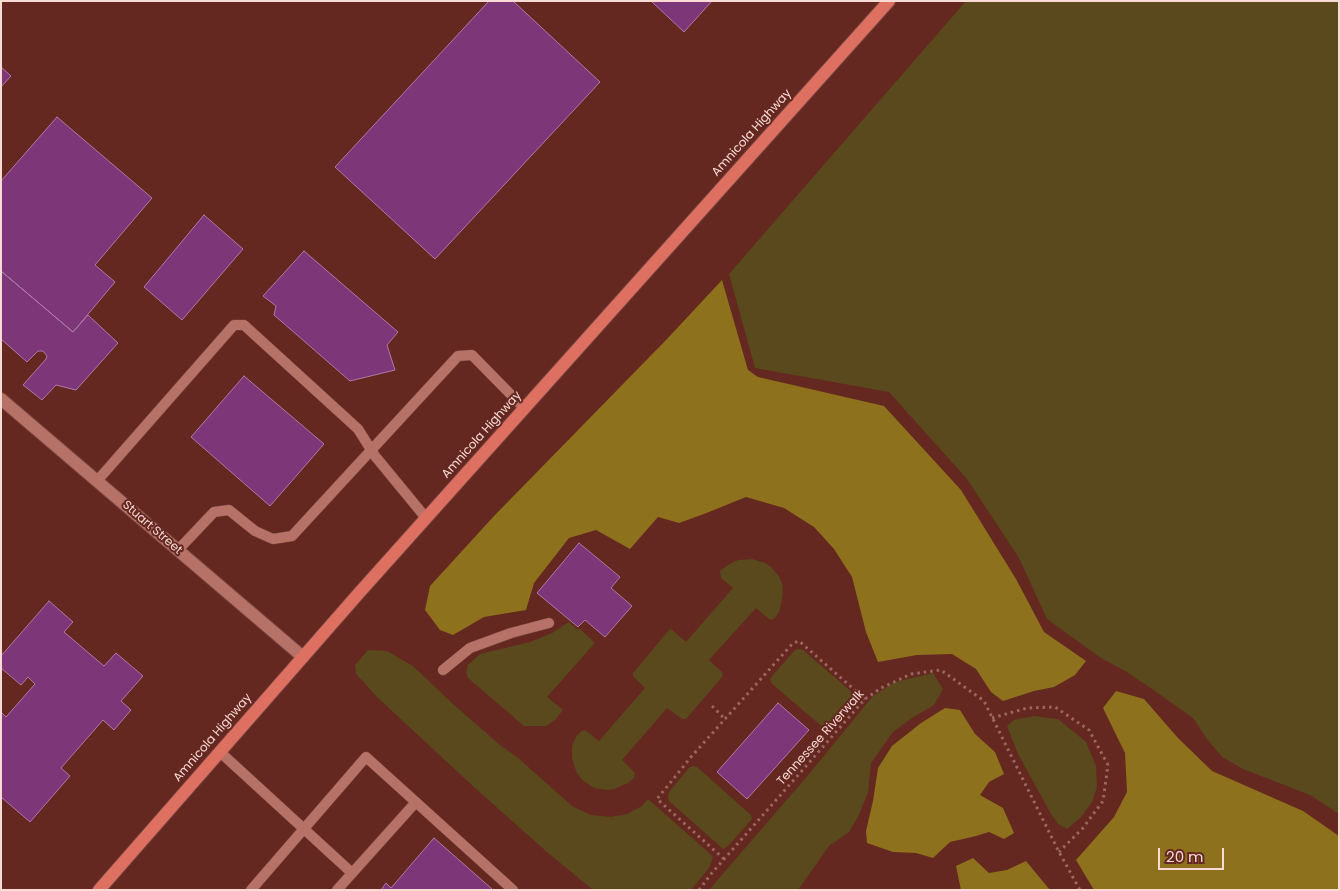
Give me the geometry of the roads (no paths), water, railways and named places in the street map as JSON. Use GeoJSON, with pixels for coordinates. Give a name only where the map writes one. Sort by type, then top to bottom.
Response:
{"type":"FeatureCollection","features":[{"type":"Feature","properties":{"kind":"main road","name":"Amnicola Highway"},"geometry":{"type":"LineString","coordinates":[[99,890],[426,518],[889,1]]}},
{"type":"Feature","properties":{"kind":"street","name":"Stuart Street"},"geometry":{"type":"LineString","coordinates":[[1,399],[303,657]]}},
{"type":"Feature","properties":{"kind":"lane"},"geometry":{"type":"LineString","coordinates":[[97,481],[234,325],[244,325],[358,429],[375,456],[426,518]]}},
{"type":"Feature","properties":{"kind":"lane"},"geometry":{"type":"LineString","coordinates":[[178,550],[214,512],[229,510],[255,531],[272,539],[292,536],[458,356],[472,355],[524,408]]}},
{"type":"Feature","properties":{"kind":"lane"},"geometry":{"type":"LineString","coordinates":[[443,670],[470,648],[512,633],[549,623]]}},
{"type":"Feature","properties":{"kind":"lane"},"geometry":{"type":"LineString","coordinates":[[220,752],[352,873]]}},
{"type":"Feature","properties":{"kind":"lane"},"geometry":{"type":"LineString","coordinates":[[251,890],[366,757],[513,890]]}},
{"type":"Feature","properties":{"kind":"lane"},"geometry":{"type":"LineString","coordinates":[[337,890],[416,802]]}}]}
